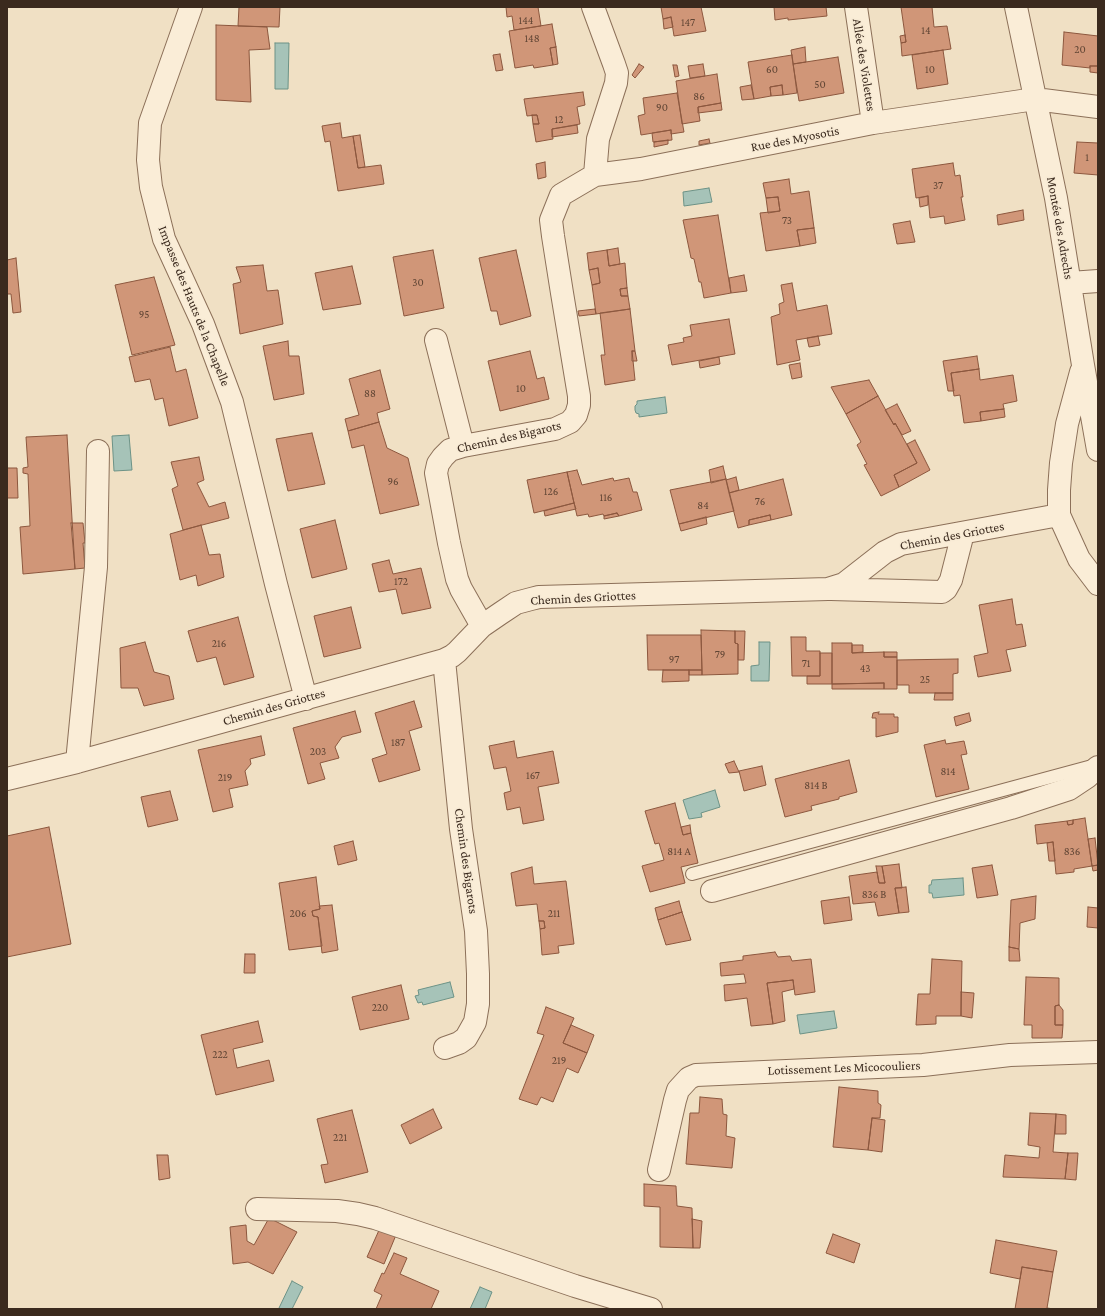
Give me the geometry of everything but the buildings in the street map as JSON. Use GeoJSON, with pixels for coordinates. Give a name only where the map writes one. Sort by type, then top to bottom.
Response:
{"type":"FeatureCollection","features":[{"type":"Feature","properties":{"kind":"street","name":"Impasse des Hauts de la Chapelle"},"geometry":{"type":"LineString","coordinates":[[191,7],[150,123],[148,160],[151,187],[164,239],[203,324],[232,402],[276,584],[306,699]]}},
{"type":"Feature","properties":{"kind":"street"},"geometry":{"type":"LineString","coordinates":[[593,7],[617,73],[616,83],[598,139],[595,175]]}},
{"type":"Feature","properties":{"kind":"street","name":"Allée des Violettes"},"geometry":{"type":"LineString","coordinates":[[856,7],[873,123]]}},
{"type":"Feature","properties":{"kind":"street","name":"Montée des Adrechs"},"geometry":{"type":"LineString","coordinates":[[1016,7],[1056,198],[1098,450]]}},
{"type":"Feature","properties":{"kind":"street","name":"Rue des Myosotis"},"geometry":{"type":"LineString","coordinates":[[561,195],[595,175],[641,169],[873,123],[1035,99],[1098,107]]}},
{"type":"Feature","properties":{"kind":"street","name":"Chemin des Bigarots"},"geometry":{"type":"LineString","coordinates":[[482,626],[457,579],[436,473],[438,464],[450,450],[555,428],[570,422],[576,415],[579,405],[579,396],[559,279],[551,220],[561,195]]}},
{"type":"Feature","properties":{"kind":"street"},"geometry":{"type":"LineString","coordinates":[[1070,282],[1098,281]]}},
{"type":"Feature","properties":{"kind":"street"},"geometry":{"type":"LineString","coordinates":[[436,340],[464,446]]}},
{"type":"Feature","properties":{"kind":"street"},"geometry":{"type":"LineString","coordinates":[[1083,365],[1067,424],[1061,463],[1059,490],[1060,515],[1079,559],[1098,584]]}},
{"type":"Feature","properties":{"kind":"street"},"geometry":{"type":"LineString","coordinates":[[77,762],[96,567],[98,451]]}},
{"type":"Feature","properties":{"kind":"street","name":"Chemin des Griottes"},"geometry":{"type":"LineString","coordinates":[[7,779],[77,762],[444,660],[457,652],[482,626],[516,604],[539,597],[828,589],[844,584],[885,552],[898,545],[1060,515]]}},
{"type":"Feature","properties":{"kind":"street"},"geometry":{"type":"LineString","coordinates":[[828,589],[942,592],[946,589],[950,580],[962,533]]}},
{"type":"Feature","properties":{"kind":"street","name":"Chemin des Bigarots"},"geometry":{"type":"LineString","coordinates":[[444,660],[461,830],[476,931],[478,974],[478,1004],[475,1022],[466,1038],[459,1043],[445,1048]]}},
{"type":"Feature","properties":{"kind":"street"},"geometry":{"type":"LineString","coordinates":[[1070,789],[1087,777],[1098,766]]}},
{"type":"Feature","properties":{"kind":"street"},"geometry":{"type":"LineString","coordinates":[[712,890],[1011,808],[1070,789],[1098,783]]}},
{"type":"Feature","properties":{"kind":"street","name":"Lotissement Les Micocouliers"},"geometry":{"type":"LineString","coordinates":[[659,1170],[678,1090],[689,1078],[696,1075],[922,1065],[1010,1055],[1098,1052]]}},
{"type":"Feature","properties":{"kind":"street"},"geometry":{"type":"LineString","coordinates":[[257,1209],[337,1211],[375,1218],[575,1286],[651,1309]]}},
{"type":"Feature","properties":{"kind":"lane"},"geometry":{"type":"LineString","coordinates":[[692,874],[1098,766]]}},
{"type":"Feature","properties":{"kind":"shaded area"},"geometry":{"type":"Polygon","coordinates":[[[275,43],[289,43],[288,89],[275,89],[275,43]]]}},
{"type":"Feature","properties":{"kind":"shaded area"},"geometry":{"type":"Polygon","coordinates":[[[709,188],[712,202],[684,206],[683,192],[709,188]]]}},
{"type":"Feature","properties":{"kind":"shaded area"},"geometry":{"type":"Polygon","coordinates":[[[665,397],[667,413],[639,417],[639,414],[636,413],[635,406],[637,401],[665,397]]]}},
{"type":"Feature","properties":{"kind":"shaded area"},"geometry":{"type":"Polygon","coordinates":[[[129,435],[132,470],[114,471],[112,436],[129,435]]]}},
{"type":"Feature","properties":{"kind":"shaded area"},"geometry":{"type":"Polygon","coordinates":[[[759,642],[770,642],[769,681],[751,681],[751,666],[759,665],[759,642]]]}},
{"type":"Feature","properties":{"kind":"shaded area"},"geometry":{"type":"Polygon","coordinates":[[[715,790],[720,807],[701,813],[702,817],[689,819],[683,800],[715,790]]]}},
{"type":"Feature","properties":{"kind":"shaded area"},"geometry":{"type":"Polygon","coordinates":[[[963,878],[964,895],[933,898],[932,893],[929,893],[929,885],[931,885],[932,880],[963,878]]]}},
{"type":"Feature","properties":{"kind":"shaded area"},"geometry":{"type":"Polygon","coordinates":[[[450,982],[454,997],[423,1005],[422,1002],[418,1003],[415,996],[419,995],[418,990],[450,982]]]}},
{"type":"Feature","properties":{"kind":"shaded area"},"geometry":{"type":"Polygon","coordinates":[[[834,1011],[837,1028],[800,1034],[797,1015],[834,1011]]]}},
{"type":"Feature","properties":{"kind":"shaded area"},"geometry":{"type":"Polygon","coordinates":[[[292,1281],[303,1287],[292,1309],[281,1309],[279,1308],[292,1281]]]}},
{"type":"Feature","properties":{"kind":"shaded area"},"geometry":{"type":"Polygon","coordinates":[[[480,1287],[492,1292],[485,1309],[470,1309],[480,1287]]]}}]}
